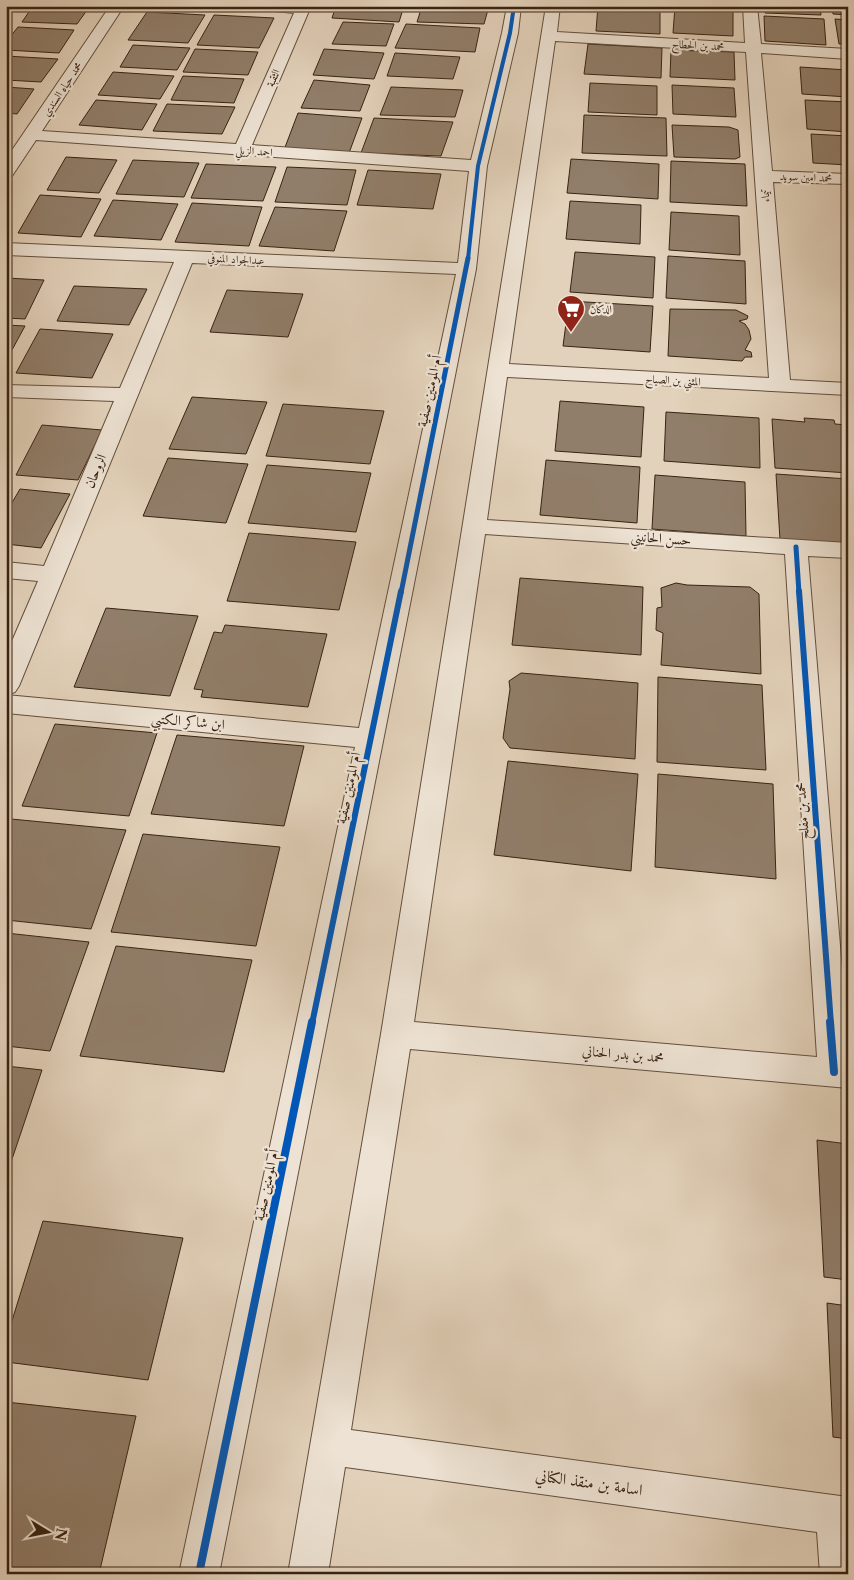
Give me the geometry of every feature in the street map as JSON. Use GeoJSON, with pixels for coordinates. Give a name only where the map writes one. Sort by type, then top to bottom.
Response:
{"type":"FeatureCollection","features":[{"type":"Feature","properties":{"kind":"street","name":"محمد حياه السندي"},"geometry":{"type":"LineString","coordinates":[[6,172],[118,6]]}},
{"type":"Feature","properties":{"kind":"street"},"geometry":{"type":"LineString","coordinates":[[265,6],[303,8]]}},
{"type":"Feature","properties":{"kind":"street","name":"أم المومنين صفية"},"geometry":{"type":"LineString","coordinates":[[199,1574],[466,269],[478,166],[510,33],[514,6]]}},
{"type":"Feature","properties":{"kind":"street"},"geometry":{"type":"LineString","coordinates":[[308,1574],[397,1034],[553,6]]}},
{"type":"Feature","properties":{"kind":"street","name":"تيماء"},"geometry":{"type":"LineString","coordinates":[[750,6],[780,386]]}},
{"type":"Feature","properties":{"kind":"street","name":"الثقبة"},"geometry":{"type":"LineString","coordinates":[[242,150],[303,8]]}},
{"type":"Feature","properties":{"kind":"street","name":"محمد بن الحطاح"},"geometry":{"type":"LineString","coordinates":[[548,36],[848,54]]}},
{"type":"Feature","properties":{"kind":"street","name":"احمد الزيلي"},"geometry":{"type":"LineString","coordinates":[[31,135],[478,166]]}},
{"type":"Feature","properties":{"kind":"street","name":"محمد امين سويد"},"geometry":{"type":"LineString","coordinates":[[764,176],[848,179]]}},
{"type":"Feature","properties":{"kind":"street","name":"عبدالجواد المنوفي"},"geometry":{"type":"LineString","coordinates":[[6,249],[466,269]]}},
{"type":"Feature","properties":{"kind":"street","name":"الروحان"},"geometry":{"type":"LineString","coordinates":[[6,686],[185,257]]}},
{"type":"Feature","properties":{"kind":"street","name":"المثني بن الصباح"},"geometry":{"type":"LineString","coordinates":[[498,370],[848,389]]}},
{"type":"Feature","properties":{"kind":"street"},"geometry":{"type":"LineString","coordinates":[[6,391],[127,395]]}},
{"type":"Feature","properties":{"kind":"street","name":"حسن الحانيني"},"geometry":{"type":"LineString","coordinates":[[474,526],[848,551]]}},
{"type":"Feature","properties":{"kind":"street","name":"محمد بن مفلح"},"geometry":{"type":"LineString","coordinates":[[796,547],[841,1073]]}},
{"type":"Feature","properties":{"kind":"street"},"geometry":{"type":"LineString","coordinates":[[6,570],[52,575]]}},
{"type":"Feature","properties":{"kind":"street","name":"ابن شاكر الكتبي"},"geometry":{"type":"LineString","coordinates":[[6,704],[370,738]]}},
{"type":"Feature","properties":{"kind":"street","name":"محمد بن بدر الحناني"},"geometry":{"type":"LineString","coordinates":[[397,1034],[841,1073]]}},
{"type":"Feature","properties":{"kind":"street","name":"اسامة بن منقذ الكناني"},"geometry":{"type":"LineString","coordinates":[[330,1446],[842,1517]]}},
{"type":"Feature","properties":{"kind":"street"},"geometry":{"type":"LineString","coordinates":[[840,1574],[842,1517]]}},
{"type":"Feature","properties":{"kind":"building"},"geometry":{"type":"Polygon","coordinates":[[[33,6],[90,6],[77,24],[22,22],[33,6]]]}},
{"type":"Feature","properties":{"kind":"building"},"geometry":{"type":"Polygon","coordinates":[[[336,6],[404,6],[399,22],[332,18],[336,6]]]}},
{"type":"Feature","properties":{"kind":"building"},"geometry":{"type":"Polygon","coordinates":[[[422,6],[489,6],[484,24],[417,22],[422,6]]]}},
{"type":"Feature","properties":{"kind":"building"},"geometry":{"type":"Polygon","coordinates":[[[598,6],[660,8],[660,34],[596,31],[598,6]]]}},
{"type":"Feature","properties":{"kind":"building"},"geometry":{"type":"Polygon","coordinates":[[[675,6],[733,8],[733,36],[673,33],[675,6]]]}},
{"type":"Feature","properties":{"kind":"building"},"geometry":{"type":"Polygon","coordinates":[[[765,6],[820,6],[821,15],[765,13],[765,6]]]}},
{"type":"Feature","properties":{"kind":"building"},"geometry":{"type":"Polygon","coordinates":[[[832,6],[848,6],[848,15],[833,14],[832,6]]]}},
{"type":"Feature","properties":{"kind":"building"},"geometry":{"type":"Polygon","coordinates":[[[147,12],[205,15],[188,43],[128,40],[147,12]]]}},
{"type":"Feature","properties":{"kind":"building"},"geometry":{"type":"Polygon","coordinates":[[[214,15],[274,18],[259,48],[197,45],[214,15]]]}},
{"type":"Feature","properties":{"kind":"building"},"geometry":{"type":"Polygon","coordinates":[[[764,16],[824,19],[826,45],[765,41],[764,16]]]}},
{"type":"Feature","properties":{"kind":"building"},"geometry":{"type":"Polygon","coordinates":[[[835,19],[848,20],[848,44],[839,44],[835,19]]]}},
{"type":"Feature","properties":{"kind":"building"},"geometry":{"type":"Polygon","coordinates":[[[343,22],[394,24],[386,46],[332,44],[343,22]]]}},
{"type":"Feature","properties":{"kind":"building"},"geometry":{"type":"Polygon","coordinates":[[[406,24],[480,28],[475,52],[395,48],[406,24]]]}},
{"type":"Feature","properties":{"kind":"building"},"geometry":{"type":"Polygon","coordinates":[[[18,27],[74,30],[59,53],[6,50],[6,42],[18,27]]]}},
{"type":"Feature","properties":{"kind":"building"},"geometry":{"type":"Polygon","coordinates":[[[588,44],[662,48],[661,78],[584,74],[588,44]]]}},
{"type":"Feature","properties":{"kind":"building"},"geometry":{"type":"Polygon","coordinates":[[[133,45],[190,48],[177,70],[120,67],[133,45]]]}},
{"type":"Feature","properties":{"kind":"building"},"geometry":{"type":"Polygon","coordinates":[[[195,49],[258,52],[248,75],[183,72],[195,49]]]}},
{"type":"Feature","properties":{"kind":"building"},"geometry":{"type":"Polygon","coordinates":[[[324,49],[384,53],[374,79],[313,75],[324,49]]]}},
{"type":"Feature","properties":{"kind":"building"},"geometry":{"type":"Polygon","coordinates":[[[671,50],[734,52],[735,80],[670,77],[671,50]]]}},
{"type":"Feature","properties":{"kind":"building"},"geometry":{"type":"Polygon","coordinates":[[[395,53],[460,57],[453,79],[387,76],[395,53]]]}},
{"type":"Feature","properties":{"kind":"building"},"geometry":{"type":"Polygon","coordinates":[[[6,56],[58,59],[41,82],[6,80],[6,56]]]}},
{"type":"Feature","properties":{"kind":"building"},"geometry":{"type":"Polygon","coordinates":[[[800,67],[848,70],[848,97],[802,94],[800,67]]]}},
{"type":"Feature","properties":{"kind":"building"},"geometry":{"type":"Polygon","coordinates":[[[113,72],[174,76],[160,99],[98,95],[113,72]]]}},
{"type":"Feature","properties":{"kind":"building"},"geometry":{"type":"Polygon","coordinates":[[[183,76],[244,79],[234,103],[171,100],[183,76]]]}},
{"type":"Feature","properties":{"kind":"building"},"geometry":{"type":"Polygon","coordinates":[[[314,80],[370,85],[360,111],[301,108],[314,80]]]}},
{"type":"Feature","properties":{"kind":"building"},"geometry":{"type":"Polygon","coordinates":[[[590,83],[657,86],[657,115],[588,112],[590,83]]]}},
{"type":"Feature","properties":{"kind":"building"},"geometry":{"type":"Polygon","coordinates":[[[672,85],[734,88],[736,117],[673,114],[672,85]]]}},
{"type":"Feature","properties":{"kind":"building"},"geometry":{"type":"Polygon","coordinates":[[[6,87],[34,89],[17,114],[6,113],[6,87]]]}},
{"type":"Feature","properties":{"kind":"building"},"geometry":{"type":"Polygon","coordinates":[[[391,87],[463,90],[455,117],[380,115],[391,87]]]}},
{"type":"Feature","properties":{"kind":"building"},"geometry":{"type":"Polygon","coordinates":[[[96,100],[157,104],[142,130],[79,125],[96,100]]]}},
{"type":"Feature","properties":{"kind":"building"},"geometry":{"type":"Polygon","coordinates":[[[805,100],[848,102],[848,132],[807,129],[805,100]]]}},
{"type":"Feature","properties":{"kind":"building"},"geometry":{"type":"Polygon","coordinates":[[[167,104],[235,107],[222,134],[153,131],[167,104]]]}},
{"type":"Feature","properties":{"kind":"building"},"geometry":{"type":"Polygon","coordinates":[[[298,113],[362,118],[349,153],[284,150],[298,113]]]}},
{"type":"Feature","properties":{"kind":"building"},"geometry":{"type":"Polygon","coordinates":[[[584,115],[666,118],[667,156],[582,153],[584,115]]]}},
{"type":"Feature","properties":{"kind":"building"},"geometry":{"type":"Polygon","coordinates":[[[374,118],[453,122],[441,156],[361,153],[374,118]]]}},
{"type":"Feature","properties":{"kind":"building"},"geometry":{"type":"Polygon","coordinates":[[[672,125],[729,127],[738,130],[740,157],[735,159],[674,157],[672,125]]]}},
{"type":"Feature","properties":{"kind":"building"},"geometry":{"type":"Polygon","coordinates":[[[811,134],[848,136],[848,165],[813,163],[811,134]]]}},
{"type":"Feature","properties":{"kind":"building"},"geometry":{"type":"Polygon","coordinates":[[[66,157],[117,160],[99,193],[47,190],[66,157]]]}},
{"type":"Feature","properties":{"kind":"building"},"geometry":{"type":"Polygon","coordinates":[[[571,159],[659,164],[658,199],[567,193],[571,159]]]}},
{"type":"Feature","properties":{"kind":"building"},"geometry":{"type":"Polygon","coordinates":[[[133,160],[199,163],[184,197],[116,194],[133,160]]]}},
{"type":"Feature","properties":{"kind":"building"},"geometry":{"type":"Polygon","coordinates":[[[671,161],[745,164],[747,206],[670,202],[671,161]]]}},
{"type":"Feature","properties":{"kind":"building"},"geometry":{"type":"Polygon","coordinates":[[[206,164],[276,167],[263,201],[191,198],[206,164]]]}},
{"type":"Feature","properties":{"kind":"building"},"geometry":{"type":"Polygon","coordinates":[[[287,167],[356,170],[347,205],[275,202],[287,167]]]}},
{"type":"Feature","properties":{"kind":"building"},"geometry":{"type":"Polygon","coordinates":[[[368,170],[441,174],[433,209],[357,205],[368,170]]]}},
{"type":"Feature","properties":{"kind":"building"},"geometry":{"type":"Polygon","coordinates":[[[40,195],[101,199],[81,237],[18,233],[40,195]]]}},
{"type":"Feature","properties":{"kind":"building"},"geometry":{"type":"Polygon","coordinates":[[[113,200],[178,204],[161,240],[94,236],[113,200]]]}},
{"type":"Feature","properties":{"kind":"building"},"geometry":{"type":"Polygon","coordinates":[[[570,201],[641,205],[640,244],[566,239],[570,201]]]}},
{"type":"Feature","properties":{"kind":"building"},"geometry":{"type":"Polygon","coordinates":[[[192,203],[262,207],[249,246],[175,242],[192,203]]]}},
{"type":"Feature","properties":{"kind":"building"},"geometry":{"type":"Polygon","coordinates":[[[275,207],[347,211],[334,251],[259,246],[275,207]]]}},
{"type":"Feature","properties":{"kind":"building"},"geometry":{"type":"Polygon","coordinates":[[[671,212],[739,216],[740,255],[669,250],[671,212]]]}},
{"type":"Feature","properties":{"kind":"building"},"geometry":{"type":"Polygon","coordinates":[[[575,252],[655,257],[653,298],[570,292],[575,252]]]}},
{"type":"Feature","properties":{"kind":"building"},"geometry":{"type":"Polygon","coordinates":[[[668,256],[745,261],[746,304],[666,298],[668,256]]]}},
{"type":"Feature","properties":{"kind":"building"},"geometry":{"type":"Polygon","coordinates":[[[6,278],[44,280],[25,319],[6,318],[6,278]]]}},
{"type":"Feature","properties":{"kind":"building"},"geometry":{"type":"Polygon","coordinates":[[[74,286],[147,289],[129,325],[57,321],[74,286]]]}},
{"type":"Feature","properties":{"kind":"building"},"geometry":{"type":"Polygon","coordinates":[[[227,290],[303,294],[288,337],[210,332],[227,290]]]}},
{"type":"Feature","properties":{"kind":"building"},"geometry":{"type":"Polygon","coordinates":[[[569,301],[653,306],[650,352],[563,346],[569,301]]]}},
{"type":"Feature","properties":{"kind":"building"},"geometry":{"type":"Polygon","coordinates":[[[670,309],[736,310],[748,316],[747,319],[739,321],[745,324],[749,330],[751,339],[745,350],[751,352],[752,357],[745,357],[742,361],[668,356],[670,309]]]}},
{"type":"Feature","properties":{"kind":"building"},"geometry":{"type":"Polygon","coordinates":[[[6,325],[25,326],[6,361],[6,325]]]}},
{"type":"Feature","properties":{"kind":"building"},"geometry":{"type":"Polygon","coordinates":[[[40,329],[113,334],[92,378],[16,373],[40,329]]]}},
{"type":"Feature","properties":{"kind":"building"},"geometry":{"type":"Polygon","coordinates":[[[192,397],[267,402],[246,454],[169,449],[192,397]]]}},
{"type":"Feature","properties":{"kind":"building"},"geometry":{"type":"Polygon","coordinates":[[[560,401],[644,407],[641,457],[555,451],[560,401]]]}},
{"type":"Feature","properties":{"kind":"building"},"geometry":{"type":"Polygon","coordinates":[[[283,404],[384,411],[370,464],[266,456],[283,404]]]}},
{"type":"Feature","properties":{"kind":"building"},"geometry":{"type":"Polygon","coordinates":[[[666,412],[759,418],[760,468],[664,461],[666,412]]]}},
{"type":"Feature","properties":{"kind":"building"},"geometry":{"type":"Polygon","coordinates":[[[804,418],[834,420],[835,424],[848,425],[848,473],[775,468],[772,419],[805,422],[804,418]]]}},
{"type":"Feature","properties":{"kind":"building"},"geometry":{"type":"Polygon","coordinates":[[[42,425],[102,430],[78,480],[16,475],[42,425]]]}},
{"type":"Feature","properties":{"kind":"building"},"geometry":{"type":"Polygon","coordinates":[[[168,458],[248,464],[226,523],[143,516],[168,458]]]}},
{"type":"Feature","properties":{"kind":"building"},"geometry":{"type":"Polygon","coordinates":[[[546,460],[640,467],[637,523],[540,515],[546,460]]]}},
{"type":"Feature","properties":{"kind":"building"},"geometry":{"type":"Polygon","coordinates":[[[267,465],[371,473],[356,532],[248,523],[267,465]]]}},
{"type":"Feature","properties":{"kind":"building"},"geometry":{"type":"Polygon","coordinates":[[[776,474],[848,479],[848,545],[780,540],[776,474]]]}},
{"type":"Feature","properties":{"kind":"building"},"geometry":{"type":"Polygon","coordinates":[[[655,475],[745,482],[746,536],[652,529],[655,475]]]}},
{"type":"Feature","properties":{"kind":"building"},"geometry":{"type":"Polygon","coordinates":[[[20,489],[70,494],[41,548],[6,544],[6,513],[20,489]]]}},
{"type":"Feature","properties":{"kind":"building"},"geometry":{"type":"Polygon","coordinates":[[[249,533],[356,542],[339,610],[227,601],[249,533]]]}},
{"type":"Feature","properties":{"kind":"building"},"geometry":{"type":"Polygon","coordinates":[[[520,578],[643,587],[641,655],[512,645],[520,578]]]}},
{"type":"Feature","properties":{"kind":"building"},"geometry":{"type":"Polygon","coordinates":[[[676,583],[750,587],[759,594],[761,674],[661,665],[663,633],[656,630],[657,608],[662,607],[661,588],[676,583]]]}},
{"type":"Feature","properties":{"kind":"building"},"geometry":{"type":"Polygon","coordinates":[[[106,608],[198,616],[170,696],[74,687],[106,608]]]}},
{"type":"Feature","properties":{"kind":"building"},"geometry":{"type":"Polygon","coordinates":[[[225,625],[327,634],[308,707],[201,697],[203,690],[194,689],[214,632],[222,633],[225,625]]]}},
{"type":"Feature","properties":{"kind":"building"},"geometry":{"type":"Polygon","coordinates":[[[521,673],[638,683],[635,759],[510,748],[503,738],[510,689],[509,681],[521,673]]]}},
{"type":"Feature","properties":{"kind":"building"},"geometry":{"type":"Polygon","coordinates":[[[658,677],[762,685],[766,770],[657,762],[658,677]]]}},
{"type":"Feature","properties":{"kind":"building"},"geometry":{"type":"Polygon","coordinates":[[[55,724],[157,733],[129,816],[22,806],[55,724]]]}},
{"type":"Feature","properties":{"kind":"building"},"geometry":{"type":"Polygon","coordinates":[[[177,735],[304,746],[284,826],[151,814],[177,735]]]}},
{"type":"Feature","properties":{"kind":"building"},"geometry":{"type":"Polygon","coordinates":[[[508,761],[638,774],[631,871],[494,855],[508,761]]]}},
{"type":"Feature","properties":{"kind":"building"},"geometry":{"type":"Polygon","coordinates":[[[658,774],[773,784],[776,879],[655,867],[658,774]]]}},
{"type":"Feature","properties":{"kind":"building"},"geometry":{"type":"Polygon","coordinates":[[[11,819],[126,830],[91,929],[6,920],[6,830],[11,819]]]}},
{"type":"Feature","properties":{"kind":"building"},"geometry":{"type":"Polygon","coordinates":[[[143,834],[280,847],[256,946],[111,932],[143,834]]]}},
{"type":"Feature","properties":{"kind":"building"},"geometry":{"type":"Polygon","coordinates":[[[6,933],[89,942],[50,1051],[6,1046],[6,933]]]}},
{"type":"Feature","properties":{"kind":"building"},"geometry":{"type":"Polygon","coordinates":[[[116,946],[252,960],[224,1072],[80,1056],[116,946]]]}},
{"type":"Feature","properties":{"kind":"building"},"geometry":{"type":"Polygon","coordinates":[[[6,1066],[42,1070],[6,1177],[6,1066]]]}},
{"type":"Feature","properties":{"kind":"building"},"geometry":{"type":"Polygon","coordinates":[[[817,1140],[848,1144],[848,1280],[824,1277],[817,1140]]]}},
{"type":"Feature","properties":{"kind":"building"},"geometry":{"type":"Polygon","coordinates":[[[43,1221],[183,1238],[148,1380],[6,1362],[6,1340],[43,1221]]]}},
{"type":"Feature","properties":{"kind":"building"},"geometry":{"type":"Polygon","coordinates":[[[827,1303],[848,1306],[848,1439],[833,1437],[827,1303]]]}},
{"type":"Feature","properties":{"kind":"building"},"geometry":{"type":"Polygon","coordinates":[[[6,1402],[136,1416],[99,1574],[6,1572],[6,1402]]]}},
{"type":"Feature","properties":{"kind":"cycle path"},"geometry":{"type":"LineString","coordinates":[[199,1574],[467,269],[478,166],[510,33],[514,6]]}},
{"type":"Feature","properties":{"kind":"cycle path"},"geometry":{"type":"LineString","coordinates":[[796,547],[834,1072]]}},
{"type":"Feature","properties":{"kind":"place","name":"الدكان"},"geometry":{"type":"Point","coordinates":[571,333]}}]}
